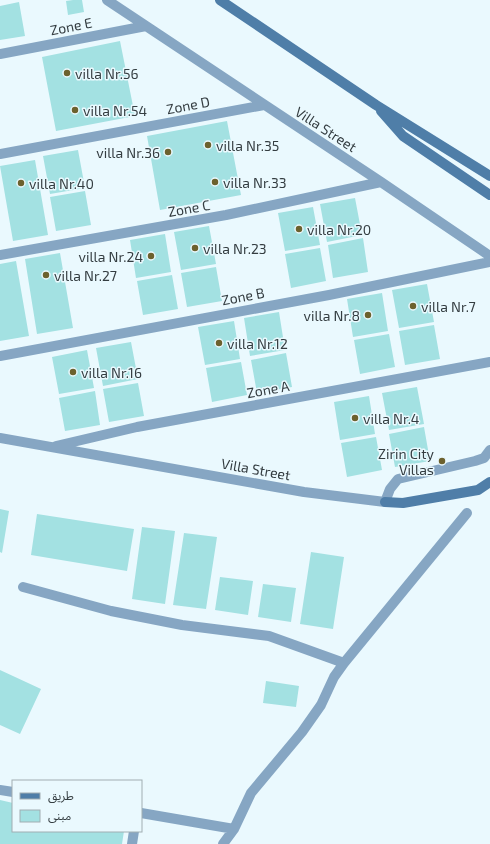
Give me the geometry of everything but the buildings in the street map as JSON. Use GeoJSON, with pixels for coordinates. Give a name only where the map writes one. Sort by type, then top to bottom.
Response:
{"type":"FeatureCollection","features":[{"type":"Feature","properties":{"kind":"street","name":"Villa Street"},"geometry":{"type":"LineString","coordinates":[[107,0],[490,256]]}},
{"type":"Feature","properties":{"kind":"street"},"geometry":{"type":"LineString","coordinates":[[220,0],[376,104],[490,176]]}},
{"type":"Feature","properties":{"kind":"street","name":"Zone E"},"geometry":{"type":"LineString","coordinates":[[0,54],[146,26]]}},
{"type":"Feature","properties":{"kind":"street"},"geometry":{"type":"LineString","coordinates":[[376,104],[403,136],[490,195]]}},
{"type":"Feature","properties":{"kind":"street","name":"Zone D"},"geometry":{"type":"LineString","coordinates":[[0,154],[264,105]]}},
{"type":"Feature","properties":{"kind":"street","name":"Zone C"},"geometry":{"type":"LineString","coordinates":[[0,256],[226,215],[381,182]]}},
{"type":"Feature","properties":{"kind":"street","name":"Zone B"},"geometry":{"type":"LineString","coordinates":[[0,356],[329,295],[490,262]]}},
{"type":"Feature","properties":{"kind":"street","name":"Zone A"},"geometry":{"type":"LineString","coordinates":[[53,446],[137,427],[490,362]]}},
{"type":"Feature","properties":{"kind":"street","name":"Villa Street"},"geometry":{"type":"LineString","coordinates":[[0,438],[53,446],[304,492],[385,502]]}},
{"type":"Feature","properties":{"kind":"street"},"geometry":{"type":"LineString","coordinates":[[490,450],[484,458],[475,461],[398,479],[390,489],[385,502],[403,503],[478,490],[490,482]]}},
{"type":"Feature","properties":{"kind":"street"},"geometry":{"type":"LineString","coordinates":[[223,844],[234,829],[251,792],[302,732],[321,705],[334,677],[344,663],[467,513]]}},
{"type":"Feature","properties":{"kind":"street"},"geometry":{"type":"LineString","coordinates":[[23,587],[111,611],[182,625],[269,636],[344,663]]}},
{"type":"Feature","properties":{"kind":"street"},"geometry":{"type":"LineString","coordinates":[[0,790],[12,792]]}},
{"type":"Feature","properties":{"kind":"street"},"geometry":{"type":"LineString","coordinates":[[142,813],[234,829]]}},
{"type":"Feature","properties":{"kind":"street"},"geometry":{"type":"LineString","coordinates":[[132,844],[134,832]]}},
{"type":"Feature","properties":{"kind":"place","name":"villa Nr.56"},"geometry":{"type":"Point","coordinates":[67,73]}},
{"type":"Feature","properties":{"kind":"place","name":"villa Nr.54"},"geometry":{"type":"Point","coordinates":[75,110]}},
{"type":"Feature","properties":{"kind":"place","name":"villa Nr.35"},"geometry":{"type":"Point","coordinates":[208,145]}},
{"type":"Feature","properties":{"kind":"place","name":"villa Nr.36"},"geometry":{"type":"Point","coordinates":[168,152]}},
{"type":"Feature","properties":{"kind":"place","name":"villa Nr.33"},"geometry":{"type":"Point","coordinates":[215,182]}},
{"type":"Feature","properties":{"kind":"place","name":"villa Nr.40"},"geometry":{"type":"Point","coordinates":[21,183]}},
{"type":"Feature","properties":{"kind":"place","name":"villa Nr.20"},"geometry":{"type":"Point","coordinates":[299,229]}},
{"type":"Feature","properties":{"kind":"place","name":"villa Nr.23"},"geometry":{"type":"Point","coordinates":[195,248]}},
{"type":"Feature","properties":{"kind":"place","name":"villa Nr.24"},"geometry":{"type":"Point","coordinates":[151,256]}},
{"type":"Feature","properties":{"kind":"place","name":"villa Nr.27"},"geometry":{"type":"Point","coordinates":[46,275]}},
{"type":"Feature","properties":{"kind":"place","name":"villa Nr.7"},"geometry":{"type":"Point","coordinates":[413,306]}},
{"type":"Feature","properties":{"kind":"place","name":"villa Nr.8"},"geometry":{"type":"Point","coordinates":[368,315]}},
{"type":"Feature","properties":{"kind":"place","name":"villa Nr.12"},"geometry":{"type":"Point","coordinates":[219,343]}},
{"type":"Feature","properties":{"kind":"place","name":"villa Nr.16"},"geometry":{"type":"Point","coordinates":[73,372]}},
{"type":"Feature","properties":{"kind":"place","name":"villa Nr.4"},"geometry":{"type":"Point","coordinates":[355,418]}},
{"type":"Feature","properties":{"kind":"place","name":"Zirin City Villas"},"geometry":{"type":"Point","coordinates":[442,461]}}]}
